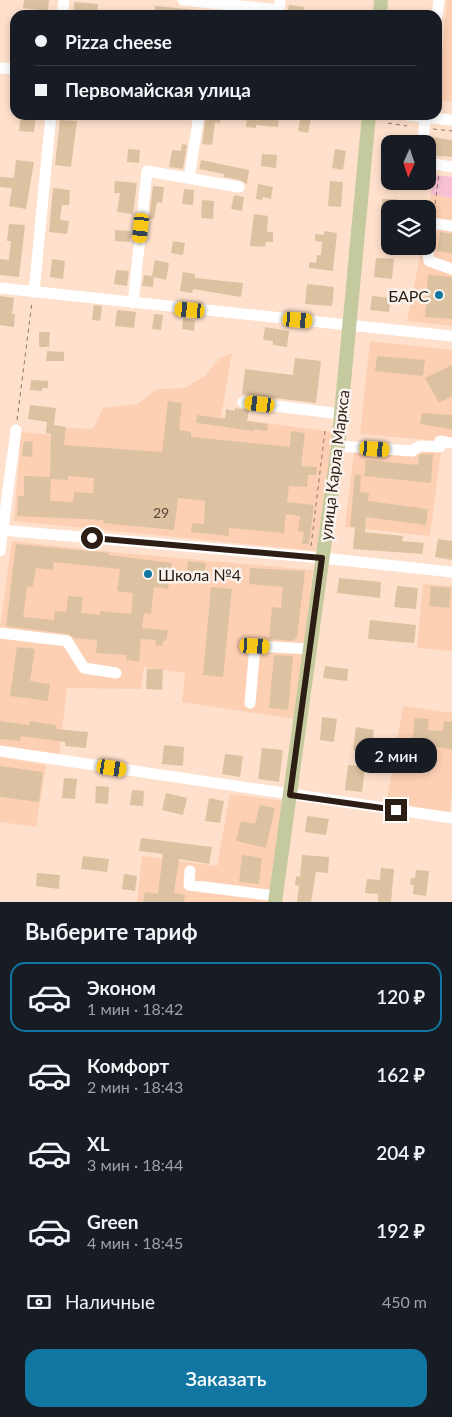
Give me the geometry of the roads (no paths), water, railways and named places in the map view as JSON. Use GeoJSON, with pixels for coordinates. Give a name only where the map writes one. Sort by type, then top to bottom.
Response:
{"type":"FeatureCollection","features":[{"type":"Feature","properties":{"kind":"main road","name":"улица Карла Маркса"},"geometry":{"type":"LineString","coordinates":[[276,899],[342,414],[348,324],[368,120]]}},
{"type":"Feature","properties":{"kind":"street"},"geometry":{"type":"LineString","coordinates":[[183,0],[232,10],[279,10],[280,0]]}},
{"type":"Feature","properties":{"kind":"street"},"geometry":{"type":"LineString","coordinates":[[34,292],[51,120]]}},
{"type":"Feature","properties":{"kind":"street"},"geometry":{"type":"LineString","coordinates":[[190,178],[198,120]]}},
{"type":"Feature","properties":{"kind":"street"},"geometry":{"type":"LineString","coordinates":[[424,135],[425,120]]}},
{"type":"Feature","properties":{"kind":"street"},"geometry":{"type":"LineString","coordinates":[[132,304],[147,171],[239,187]]}},
{"type":"Feature","properties":{"kind":"street"},"geometry":{"type":"LineString","coordinates":[[452,226],[432,223],[428,255],[429,261],[452,269]]}},
{"type":"Feature","properties":{"kind":"street"},"geometry":{"type":"LineString","coordinates":[[0,288],[132,304],[348,324],[452,336]]}},
{"type":"Feature","properties":{"kind":"street"},"geometry":{"type":"LineString","coordinates":[[243,402],[342,414]]}},
{"type":"Feature","properties":{"kind":"street"},"geometry":{"type":"LineString","coordinates":[[0,551],[1,530],[16,430]]}},
{"type":"Feature","properties":{"kind":"street"},"geometry":{"type":"LineString","coordinates":[[338,446],[412,451],[420,446],[440,448],[440,442],[452,443]]}},
{"type":"Feature","properties":{"kind":"street"},"geometry":{"type":"LineString","coordinates":[[1,530],[322,558],[452,572]]}},
{"type":"Feature","properties":{"kind":"street"},"geometry":{"type":"LineString","coordinates":[[0,633],[67,641],[84,668],[116,673]]}},
{"type":"Feature","properties":{"kind":"street"},"geometry":{"type":"LineString","coordinates":[[250,703],[255,646],[310,649]]}},
{"type":"Feature","properties":{"kind":"street"},"geometry":{"type":"LineString","coordinates":[[0,751],[452,818]]}},
{"type":"Feature","properties":{"kind":"street"},"geometry":{"type":"LineString","coordinates":[[190,871],[188,884],[276,899]]}},
{"type":"Feature","properties":{"kind":"place","name":"БАРС"},"geometry":{"type":"Point","coordinates":[439,295]}},
{"type":"Feature","properties":{"kind":"place","name":"Школа №4"},"geometry":{"type":"Point","coordinates":[148,574]}}]}
